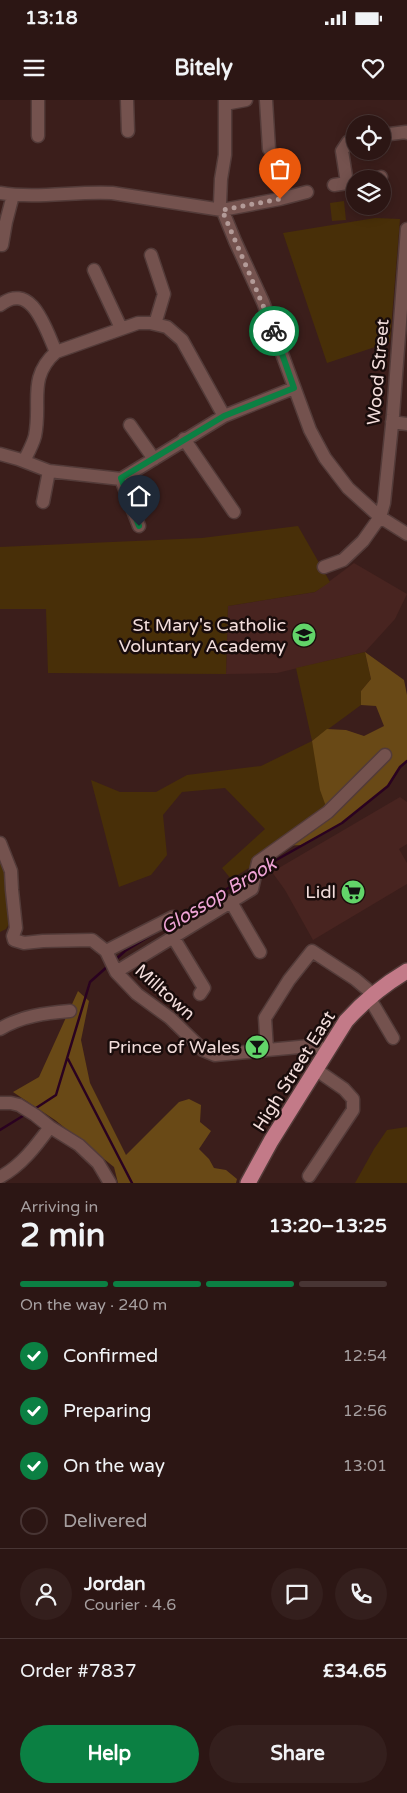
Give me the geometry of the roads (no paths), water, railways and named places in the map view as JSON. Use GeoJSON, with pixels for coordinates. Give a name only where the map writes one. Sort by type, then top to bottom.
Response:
{"type":"FeatureCollection","features":[{"type":"Feature","properties":{"kind":"main road","name":"High Street East"},"geometry":{"type":"LineString","coordinates":[[248,1183],[271,1141],[346,1022],[372,997],[407,971]]}},
{"type":"Feature","properties":{"kind":"street"},"geometry":{"type":"LineString","coordinates":[[38,100],[38,136]]}},
{"type":"Feature","properties":{"kind":"street"},"geometry":{"type":"LineString","coordinates":[[127,100],[128,131]]}},
{"type":"Feature","properties":{"kind":"street"},"geometry":{"type":"LineString","coordinates":[[246,100],[225,102],[225,154],[220,204],[222,210],[262,302],[310,430],[325,458],[348,488],[380,517],[407,534]]}},
{"type":"Feature","properties":{"kind":"street"},"geometry":{"type":"LineString","coordinates":[[266,100],[269,148]]}},
{"type":"Feature","properties":{"kind":"street"},"geometry":{"type":"LineString","coordinates":[[391,134],[407,133]]}},
{"type":"Feature","properties":{"kind":"street"},"geometry":{"type":"LineString","coordinates":[[346,145],[342,151],[347,170]]}},
{"type":"Feature","properties":{"kind":"street"},"geometry":{"type":"LineString","coordinates":[[334,185],[346,184]]}},
{"type":"Feature","properties":{"kind":"street"},"geometry":{"type":"LineString","coordinates":[[0,193],[49,196],[99,192],[222,210],[306,192]]}},
{"type":"Feature","properties":{"kind":"street"},"geometry":{"type":"LineString","coordinates":[[2,245],[13,195]]}},
{"type":"Feature","properties":{"kind":"street","name":"Wood Street"},"geometry":{"type":"LineString","coordinates":[[380,517],[384,503],[392,422],[407,229]]}},
{"type":"Feature","properties":{"kind":"street"},"geometry":{"type":"LineString","coordinates":[[150,255],[164,294],[155,324]]}},
{"type":"Feature","properties":{"kind":"street"},"geometry":{"type":"LineString","coordinates":[[94,270],[121,328]]}},
{"type":"Feature","properties":{"kind":"street"},"geometry":{"type":"LineString","coordinates":[[0,305],[10,299],[30,303],[40,318],[56,352]]}},
{"type":"Feature","properties":{"kind":"street"},"geometry":{"type":"LineString","coordinates":[[24,461],[35,438],[38,376],[46,361],[56,352],[138,322],[167,327],[182,340],[224,416]]}},
{"type":"Feature","properties":{"kind":"street"},"geometry":{"type":"LineString","coordinates":[[0,454],[24,461],[49,472],[121,478],[224,416],[294,388]]}},
{"type":"Feature","properties":{"kind":"street"},"geometry":{"type":"LineString","coordinates":[[392,422],[407,424]]}},
{"type":"Feature","properties":{"kind":"street"},"geometry":{"type":"LineString","coordinates":[[130,425],[154,459]]}},
{"type":"Feature","properties":{"kind":"street"},"geometry":{"type":"LineString","coordinates":[[184,439],[234,512]]}},
{"type":"Feature","properties":{"kind":"street"},"geometry":{"type":"LineString","coordinates":[[42,502],[49,472]]}},
{"type":"Feature","properties":{"kind":"street"},"geometry":{"type":"LineString","coordinates":[[121,478],[139,526]]}},
{"type":"Feature","properties":{"kind":"street"},"geometry":{"type":"LineString","coordinates":[[324,567],[336,563],[347,556],[363,541],[380,517]]}},
{"type":"Feature","properties":{"kind":"street"},"geometry":{"type":"LineString","coordinates":[[111,960],[173,937],[252,889],[258,862],[328,812],[385,755]]}},
{"type":"Feature","properties":{"kind":"street","name":"Milltown"},"geometry":{"type":"LineString","coordinates":[[0,843],[11,872],[16,928],[14,940],[24,943],[92,940],[111,960],[137,994],[170,1018],[203,1050],[215,1055],[310,1046],[319,1047],[326,1052]]}},
{"type":"Feature","properties":{"kind":"street"},"geometry":{"type":"LineString","coordinates":[[231,902],[260,952]]}},
{"type":"Feature","properties":{"kind":"street"},"geometry":{"type":"LineString","coordinates":[[111,960],[174,917]]}},
{"type":"Feature","properties":{"kind":"street"},"geometry":{"type":"LineString","coordinates":[[173,937],[204,988],[200,994]]}},
{"type":"Feature","properties":{"kind":"street"},"geometry":{"type":"LineString","coordinates":[[268,1050],[265,1018],[289,980],[312,951],[354,979],[372,997],[393,1038]]}},
{"type":"Feature","properties":{"kind":"street"},"geometry":{"type":"LineString","coordinates":[[0,1029],[26,1018],[70,1011]]}},
{"type":"Feature","properties":{"kind":"street"},"geometry":{"type":"LineString","coordinates":[[309,1176],[354,1110],[353,1099],[344,1089],[315,1069]]}},
{"type":"Feature","properties":{"kind":"street"},"geometry":{"type":"LineString","coordinates":[[0,1102],[11,1102],[31,1112],[50,1127],[79,1145],[98,1163],[110,1183]]}},
{"type":"Feature","properties":{"kind":"street"},"geometry":{"type":"LineString","coordinates":[[0,1178],[20,1163],[50,1127]]}},
{"type":"Feature","properties":{"kind":"waterway","name":"Glossop Brook"},"geometry":{"type":"LineString","coordinates":[[262,868],[342,823],[388,786],[400,767],[407,761]]}},
{"type":"Feature","properties":{"kind":"waterway","name":"Glossop Brook"},"geometry":{"type":"LineString","coordinates":[[177,920],[251,874]]}},
{"type":"Feature","properties":{"kind":"waterway","name":"Glossop Brook"},"geometry":{"type":"LineString","coordinates":[[114,961],[125,951],[155,933]]}},
{"type":"Feature","properties":{"kind":"waterway","name":"Glossop Brook"},"geometry":{"type":"LineString","coordinates":[[33,1110],[56,1095],[90,982],[108,966]]}},
{"type":"Feature","properties":{"kind":"waterway"},"geometry":{"type":"LineString","coordinates":[[68,1059],[132,1183]]}},
{"type":"Feature","properties":{"kind":"waterway"},"geometry":{"type":"LineString","coordinates":[[0,1130],[26,1114]]}},
{"type":"Feature","properties":{"kind":"place","name":"St Mary's Catholic Voluntary Academy"},"geometry":{"type":"Point","coordinates":[304,635]}},
{"type":"Feature","properties":{"kind":"place","name":"Lidl"},"geometry":{"type":"Point","coordinates":[353,892]}},
{"type":"Feature","properties":{"kind":"place","name":"Prince of Wales"},"geometry":{"type":"Point","coordinates":[257,1047]}}]}
